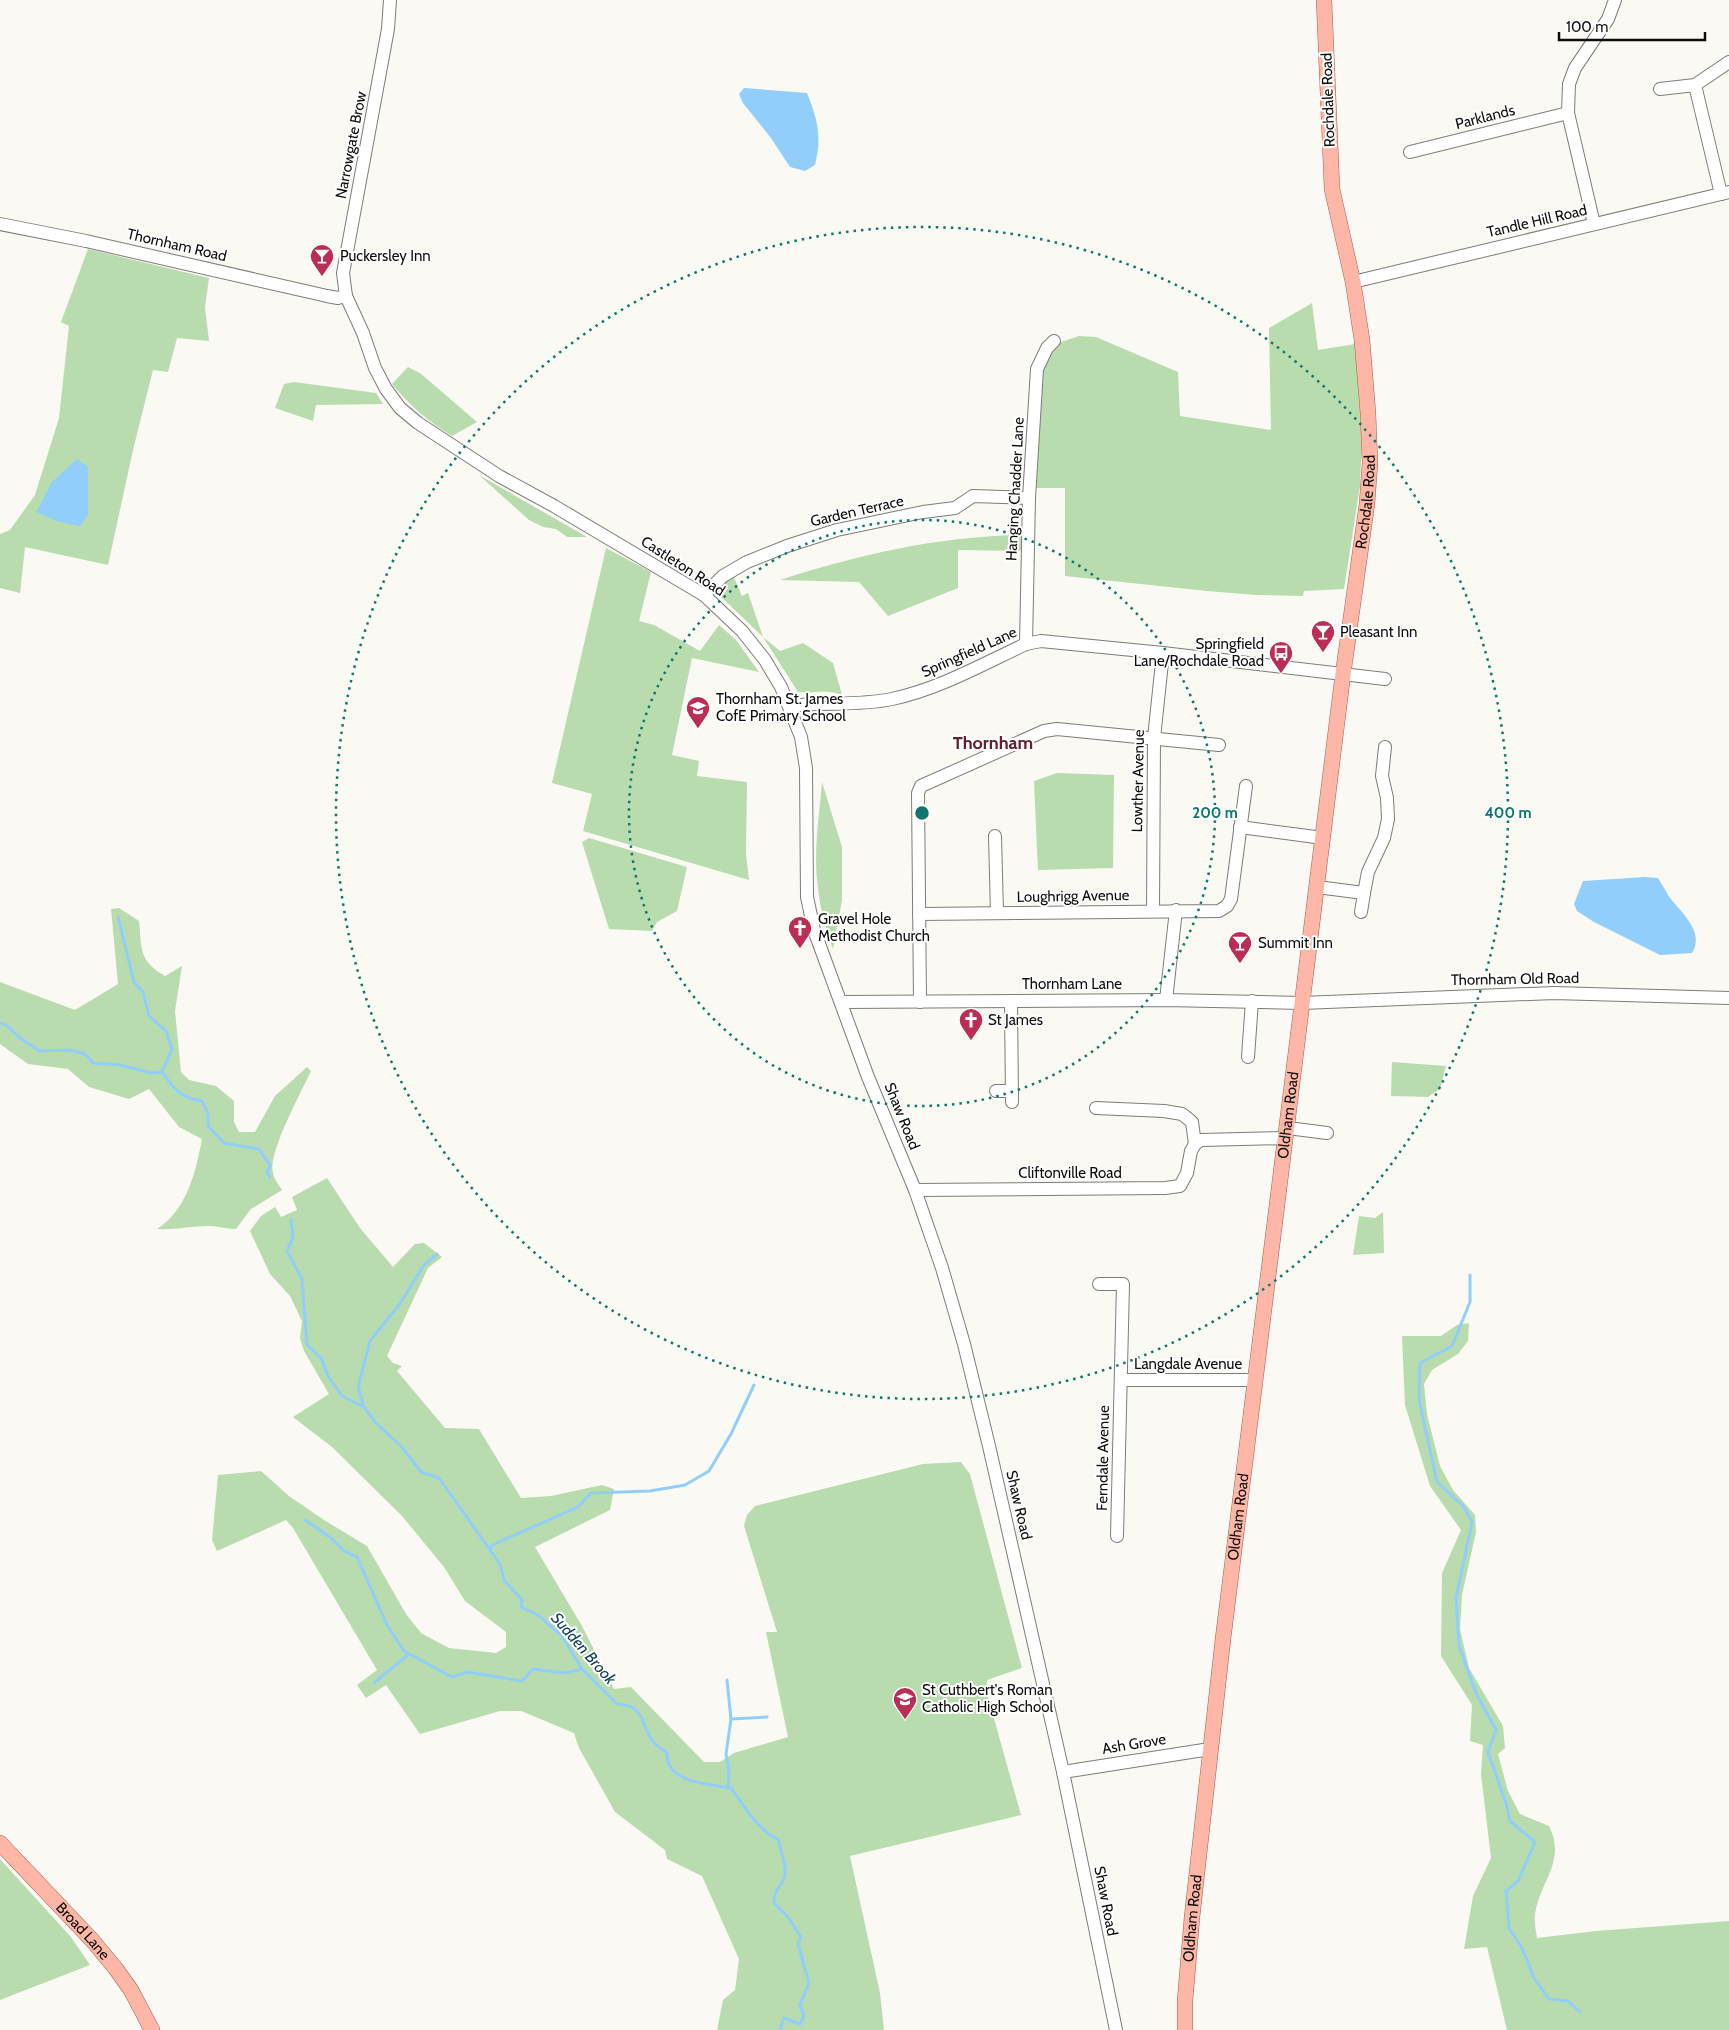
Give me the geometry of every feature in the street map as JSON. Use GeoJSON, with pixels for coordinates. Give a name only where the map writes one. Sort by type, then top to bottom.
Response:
{"type":"FeatureCollection","features":[{"type":"Feature","properties":{"kind":"main road","name":"Rochdale Road"},"geometry":{"type":"LineString","coordinates":[[1302,1003],[1343,674],[1367,504],[1370,462],[1363,349],[1353,282],[1332,189],[1324,0]]}},
{"type":"Feature","properties":{"kind":"main road","name":"Oldham Road"},"geometry":{"type":"LineString","coordinates":[[1185,2030],[1192,1917],[1210,1749],[1302,1003]]}},
{"type":"Feature","properties":{"kind":"main road","name":"Broad Lane"},"geometry":{"type":"LineString","coordinates":[[0,1843],[92,1940],[116,1969],[131,1990],[152,2030]]}},
{"type":"Feature","properties":{"kind":"street","name":"Narrowgate Brow"},"geometry":{"type":"LineString","coordinates":[[346,296],[343,273],[388,29],[390,0]]}},
{"type":"Feature","properties":{"kind":"street"},"geometry":{"type":"LineString","coordinates":[[1594,224],[1568,113],[1569,84],[1575,68],[1608,19],[1615,0]]}},
{"type":"Feature","properties":{"kind":"street"},"geometry":{"type":"LineString","coordinates":[[1660,89],[1695,85],[1729,62]]}},
{"type":"Feature","properties":{"kind":"street"},"geometry":{"type":"LineString","coordinates":[[1695,85],[1725,193]]}},
{"type":"Feature","properties":{"kind":"street","name":"Parklands"},"geometry":{"type":"LineString","coordinates":[[1410,152],[1568,113]]}},
{"type":"Feature","properties":{"kind":"street","name":"Tandle Hill Road"},"geometry":{"type":"LineString","coordinates":[[1353,282],[1725,193]]}},
{"type":"Feature","properties":{"kind":"street","name":"Thornham Road"},"geometry":{"type":"LineString","coordinates":[[0,224],[86,241],[327,296],[338,298],[346,296]]}},
{"type":"Feature","properties":{"kind":"street","name":"Castleton Road"},"geometry":{"type":"LineString","coordinates":[[346,296],[363,334],[375,368],[386,389],[400,408],[418,424],[499,476],[554,506],[704,595],[742,631],[765,660],[781,687],[801,738],[808,778],[807,897],[814,930],[841,1002]]}},
{"type":"Feature","properties":{"kind":"street","name":"Hanging Chadder Lane"},"geometry":{"type":"LineString","coordinates":[[1026,644],[1029,498],[1037,369],[1047,348],[1054,341]]}},
{"type":"Feature","properties":{"kind":"street","name":"Garden Terrace"},"geometry":{"type":"LineString","coordinates":[[704,595],[723,576],[747,562],[787,546],[837,530],[923,512],[955,508],[973,496],[1029,498]]}},
{"type":"Feature","properties":{"kind":"street","name":"Springfield Lane"},"geometry":{"type":"LineString","coordinates":[[789,706],[817,703],[863,704],[893,699],[933,687],[1026,644],[1041,641],[1385,679]]}},
{"type":"Feature","properties":{"kind":"street","name":"Lowther Avenue"},"geometry":{"type":"LineString","coordinates":[[1153,911],[1154,738],[1163,653]]}},
{"type":"Feature","properties":{"kind":"street"},"geometry":{"type":"LineString","coordinates":[[920,1002],[918,793],[921,786],[1044,731],[1057,729],[1219,745]]}},
{"type":"Feature","properties":{"kind":"street"},"geometry":{"type":"LineString","coordinates":[[1361,912],[1368,872],[1384,838],[1388,819],[1387,798],[1382,776],[1385,747]]}},
{"type":"Feature","properties":{"kind":"street"},"geometry":{"type":"LineString","coordinates":[[1246,786],[1240,827],[1322,838]]}},
{"type":"Feature","properties":{"kind":"street","name":"Loughrigg Avenue"},"geometry":{"type":"LineString","coordinates":[[919,914],[1219,911],[1227,906],[1231,899],[1240,827]]}},
{"type":"Feature","properties":{"kind":"street"},"geometry":{"type":"LineString","coordinates":[[995,836],[997,913]]}},
{"type":"Feature","properties":{"kind":"street"},"geometry":{"type":"LineString","coordinates":[[1317,887],[1364,894]]}},
{"type":"Feature","properties":{"kind":"street"},"geometry":{"type":"LineString","coordinates":[[1166,1000],[1176,910]]}},
{"type":"Feature","properties":{"kind":"street","name":"Thornham Old Road"},"geometry":{"type":"LineString","coordinates":[[1302,1003],[1554,993],[1729,998]]}},
{"type":"Feature","properties":{"kind":"street","name":"Thornham Lane"},"geometry":{"type":"LineString","coordinates":[[841,1002],[1166,1000],[1302,1003]]}},
{"type":"Feature","properties":{"kind":"street"},"geometry":{"type":"LineString","coordinates":[[996,1091],[1012,1097],[1011,1001]]}},
{"type":"Feature","properties":{"kind":"street"},"geometry":{"type":"LineString","coordinates":[[1248,1057],[1252,1001]]}},
{"type":"Feature","properties":{"kind":"street","name":"Shaw Road"},"geometry":{"type":"LineString","coordinates":[[841,1002],[868,1077],[915,1190],[942,1268],[964,1344],[1063,1772],[1116,2030]]}},
{"type":"Feature","properties":{"kind":"street"},"geometry":{"type":"LineString","coordinates":[[1096,1108],[1164,1111],[1182,1114],[1192,1122],[1195,1144],[1201,1140],[1287,1133],[1327,1133]]}},
{"type":"Feature","properties":{"kind":"street","name":"Cliftonville Road"},"geometry":{"type":"LineString","coordinates":[[915,1190],[1165,1188],[1180,1186],[1187,1173],[1191,1151],[1195,1144]]}},
{"type":"Feature","properties":{"kind":"street","name":"Ferndale Avenue"},"geometry":{"type":"LineString","coordinates":[[1099,1284],[1123,1284],[1117,1536]]}},
{"type":"Feature","properties":{"kind":"street","name":"Langdale Avenue"},"geometry":{"type":"LineString","coordinates":[[1121,1380],[1254,1380]]}},
{"type":"Feature","properties":{"kind":"street","name":"Ash Grove"},"geometry":{"type":"LineString","coordinates":[[1063,1772],[1210,1749]]}},
{"type":"Feature","properties":{"kind":"green space"},"geometry":{"type":"Polygon","coordinates":[[[88,249],[209,278],[205,307],[209,341],[177,338],[168,372],[153,370],[108,565],[25,547],[20,593],[0,588],[0,534],[10,530],[35,495],[59,418],[69,326],[61,322],[88,249]]]}},
{"type":"Feature","properties":{"kind":"green space"},"geometry":{"type":"Polygon","coordinates":[[[1312,303],[1318,350],[1355,344],[1362,438],[1360,486],[1344,589],[1304,591],[1303,596],[1256,595],[1065,576],[1065,488],[1036,488],[1041,375],[1048,358],[1061,342],[1079,336],[1096,337],[1178,372],[1180,416],[1271,430],[1269,328],[1312,303]]]}},
{"type":"Feature","properties":{"kind":"green space"},"geometry":{"type":"Polygon","coordinates":[[[408,367],[420,373],[477,422],[452,436],[427,419],[392,384],[408,367]]]}},
{"type":"Feature","properties":{"kind":"green space"},"geometry":{"type":"Polygon","coordinates":[[[294,382],[376,393],[383,404],[316,405],[313,421],[275,408],[284,384],[294,382]]]}},
{"type":"Feature","properties":{"kind":"green space"},"geometry":{"type":"Polygon","coordinates":[[[479,475],[587,537],[567,537],[556,529],[543,527],[529,520],[479,475]]]}},
{"type":"Feature","properties":{"kind":"green space"},"geometry":{"type":"Polygon","coordinates":[[[1025,535],[1025,551],[958,550],[958,588],[888,616],[859,582],[780,580],[841,562],[901,548],[963,539],[1025,535]]]}},
{"type":"Feature","properties":{"kind":"green space"},"geometry":{"type":"Polygon","coordinates":[[[606,548],[651,572],[639,621],[654,625],[700,651],[719,625],[736,640],[759,672],[692,658],[672,755],[699,761],[697,776],[747,782],[746,854],[749,880],[583,831],[592,794],[552,783],[606,548]]]}},
{"type":"Feature","properties":{"kind":"green space"},"geometry":{"type":"Polygon","coordinates":[[[732,573],[742,596],[748,593],[763,637],[716,592],[719,584],[732,573]]]}},
{"type":"Feature","properties":{"kind":"green space"},"geometry":{"type":"Polygon","coordinates":[[[763,637],[780,651],[803,643],[833,663],[842,695],[825,692],[798,692],[763,637]]]}},
{"type":"Feature","properties":{"kind":"green space"},"geometry":{"type":"Polygon","coordinates":[[[1057,773],[1114,775],[1113,868],[1038,870],[1034,781],[1057,773]]]}},
{"type":"Feature","properties":{"kind":"green space"},"geometry":{"type":"Polygon","coordinates":[[[822,782],[842,847],[842,900],[833,949],[819,896],[816,862],[822,782]]]}},
{"type":"Feature","properties":{"kind":"green space"},"geometry":{"type":"Polygon","coordinates":[[[589,838],[687,867],[677,911],[657,922],[652,931],[609,929],[582,842],[589,838]]]}},
{"type":"Feature","properties":{"kind":"green space"},"geometry":{"type":"Polygon","coordinates":[[[119,908],[139,921],[141,946],[150,965],[165,976],[182,966],[175,1011],[181,1072],[189,1080],[216,1086],[234,1101],[234,1122],[239,1132],[255,1132],[275,1096],[307,1067],[311,1071],[286,1122],[275,1152],[273,1173],[275,1180],[282,1190],[251,1209],[236,1229],[209,1226],[157,1229],[167,1221],[183,1201],[197,1164],[202,1139],[179,1127],[149,1089],[129,1099],[89,1087],[68,1069],[28,1064],[0,1044],[0,982],[75,1010],[118,984],[111,909],[119,908]]]}},
{"type":"Feature","properties":{"kind":"green space"},"geometry":{"type":"Polygon","coordinates":[[[1392,1062],[1446,1066],[1440,1089],[1428,1097],[1391,1096],[1392,1062]]]}},
{"type":"Feature","properties":{"kind":"green space"},"geometry":{"type":"Polygon","coordinates":[[[327,1178],[360,1228],[393,1267],[415,1244],[424,1243],[442,1257],[428,1268],[387,1356],[393,1363],[402,1366],[397,1371],[445,1428],[479,1429],[521,1498],[551,1496],[602,1485],[614,1489],[610,1510],[535,1547],[582,1626],[614,1689],[631,1687],[704,1762],[720,1762],[734,1753],[788,1737],[766,1632],[777,1632],[744,1526],[747,1515],[755,1506],[923,1464],[961,1462],[970,1474],[1022,1668],[987,1680],[986,1690],[1021,1815],[850,1856],[880,1993],[884,2030],[717,2030],[723,2000],[735,1990],[739,1959],[702,1876],[667,1859],[665,1850],[615,1812],[579,1748],[574,1733],[521,1711],[500,1711],[420,1734],[386,1685],[366,1698],[357,1685],[377,1670],[293,1528],[286,1520],[217,1551],[212,1540],[218,1475],[261,1471],[289,1496],[367,1546],[406,1614],[421,1633],[449,1648],[496,1653],[506,1647],[506,1632],[465,1601],[444,1567],[402,1516],[332,1447],[293,1417],[329,1394],[304,1351],[300,1338],[302,1321],[290,1296],[270,1274],[250,1231],[261,1216],[275,1207],[281,1217],[297,1210],[292,1197],[327,1178]]]}},
{"type":"Feature","properties":{"kind":"green space"},"geometry":{"type":"Polygon","coordinates":[[[1383,1212],[1384,1253],[1353,1255],[1359,1216],[1375,1218],[1383,1212]]]}},
{"type":"Feature","properties":{"kind":"green space"},"geometry":{"type":"Polygon","coordinates":[[[1469,1323],[1468,1341],[1458,1354],[1432,1370],[1424,1384],[1427,1414],[1440,1466],[1453,1490],[1475,1515],[1476,1532],[1462,1595],[1460,1629],[1469,1668],[1503,1726],[1505,1748],[1498,1754],[1508,1791],[1520,1814],[1549,1826],[1554,1839],[1554,1861],[1537,1903],[1535,1924],[1537,1938],[1596,1931],[1729,1921],[1729,2030],[1507,2030],[1487,1947],[1464,1949],[1473,1896],[1491,1858],[1481,1774],[1483,1745],[1470,1741],[1472,1705],[1441,1656],[1442,1573],[1461,1530],[1430,1486],[1405,1405],[1402,1336],[1441,1336],[1457,1325],[1469,1323]]]}},
{"type":"Feature","properties":{"kind":"green space"},"geometry":{"type":"Polygon","coordinates":[[[0,1859],[71,1937],[90,1965],[0,2000],[0,1859]]]}},
{"type":"Feature","properties":{"kind":"water"},"geometry":{"type":"Polygon","coordinates":[[[744,88],[807,93],[818,129],[815,165],[805,171],[790,167],[771,138],[743,103],[739,94],[744,88]]]}},
{"type":"Feature","properties":{"kind":"water"},"geometry":{"type":"Polygon","coordinates":[[[77,459],[88,467],[88,515],[80,526],[59,522],[36,512],[52,482],[77,459]]]}},
{"type":"Feature","properties":{"kind":"water"},"geometry":{"type":"Polygon","coordinates":[[[1645,877],[1658,878],[1668,895],[1689,922],[1696,937],[1692,953],[1660,955],[1594,922],[1577,911],[1574,904],[1583,881],[1645,877]]]}},
{"type":"Feature","properties":{"kind":"waterway"},"geometry":{"type":"LineString","coordinates":[[118,917],[134,982],[143,992],[149,1016],[166,1031],[172,1049],[162,1072],[170,1083],[183,1095],[202,1101],[208,1113],[208,1126],[224,1143],[259,1149],[270,1165],[267,1172],[270,1177]]}},
{"type":"Feature","properties":{"kind":"waterway"},"geometry":{"type":"LineString","coordinates":[[0,1023],[6,1025],[20,1038],[40,1051],[70,1050],[85,1054],[93,1063],[120,1065],[151,1073],[161,1072]]}},
{"type":"Feature","properties":{"kind":"waterway","name":"Sudden Brook"},"geometry":{"type":"LineString","coordinates":[[291,1220],[293,1237],[287,1251],[302,1279],[307,1345],[321,1358],[328,1376],[342,1396],[364,1407],[376,1423],[401,1446],[421,1472],[439,1478],[500,1564],[504,1580],[522,1600],[521,1607],[538,1615],[562,1636],[582,1669],[617,1704],[626,1705],[637,1711],[653,1742],[667,1753],[673,1771],[700,1783],[731,1788],[758,1824],[778,1839],[785,1874],[775,1894],[774,1903],[788,1917],[801,1937],[798,1944],[809,1983],[800,2005],[804,2016],[800,2024],[784,2018],[780,2030]]}},
{"type":"Feature","properties":{"kind":"waterway"},"geometry":{"type":"LineString","coordinates":[[364,1407],[358,1387],[370,1341],[399,1305],[424,1265],[437,1254]]}},
{"type":"Feature","properties":{"kind":"waterway"},"geometry":{"type":"LineString","coordinates":[[1470,1275],[1470,1302],[1452,1346],[1420,1363],[1419,1400],[1437,1482],[1464,1507],[1472,1522],[1456,1598],[1459,1646],[1476,1693],[1496,1730],[1488,1752],[1506,1803],[1510,1821],[1535,1842],[1518,1881],[1506,1891],[1509,1928],[1522,1948],[1534,1978],[1549,1999],[1568,2001],[1580,2012]]}},
{"type":"Feature","properties":{"kind":"waterway"},"geometry":{"type":"LineString","coordinates":[[490,1551],[492,1545],[578,1507],[591,1493],[650,1491],[685,1485],[709,1471],[731,1434],[754,1385]]}},
{"type":"Feature","properties":{"kind":"waterway"},"geometry":{"type":"LineString","coordinates":[[305,1520],[331,1538],[344,1551],[357,1557],[387,1625],[404,1651],[452,1677],[468,1672],[522,1681],[533,1669],[565,1673],[582,1669]]}},
{"type":"Feature","properties":{"kind":"waterway"},"geometry":{"type":"LineString","coordinates":[[374,1683],[409,1654]]}},
{"type":"Feature","properties":{"kind":"waterway"},"geometry":{"type":"LineString","coordinates":[[727,1680],[731,1719],[726,1754],[729,1772],[728,1788]]}},
{"type":"Feature","properties":{"kind":"waterway"},"geometry":{"type":"LineString","coordinates":[[731,1719],[767,1717]]}},
{"type":"Feature","properties":{"kind":"place","name":"Puckersley Inn"},"geometry":{"type":"Point","coordinates":[322,277]}},
{"type":"Feature","properties":{"kind":"place","name":"Pleasant Inn"},"geometry":{"type":"Point","coordinates":[1323,653]}},
{"type":"Feature","properties":{"kind":"place","name":"Springfield Lane/Rochdale Road"},"geometry":{"type":"Point","coordinates":[1281,674]}},
{"type":"Feature","properties":{"kind":"place","name":"Thornham St. James CofE Primary School"},"geometry":{"type":"Point","coordinates":[698,729]}},
{"type":"Feature","properties":{"kind":"place","name":"Gravel Hole Methodist Church"},"geometry":{"type":"Point","coordinates":[800,949]}},
{"type":"Feature","properties":{"kind":"place","name":"Summit Inn"},"geometry":{"type":"Point","coordinates":[1240,964]}},
{"type":"Feature","properties":{"kind":"place","name":"St James"},"geometry":{"type":"Point","coordinates":[971,1041]}},
{"type":"Feature","properties":{"kind":"place","name":"St Cuthbert's Roman Catholic High School"},"geometry":{"type":"Point","coordinates":[905,1720]}},
{"type":"Feature","properties":{"kind":"district","name":"Thornham"},"geometry":{"type":"Point","coordinates":[993,743]}}]}
